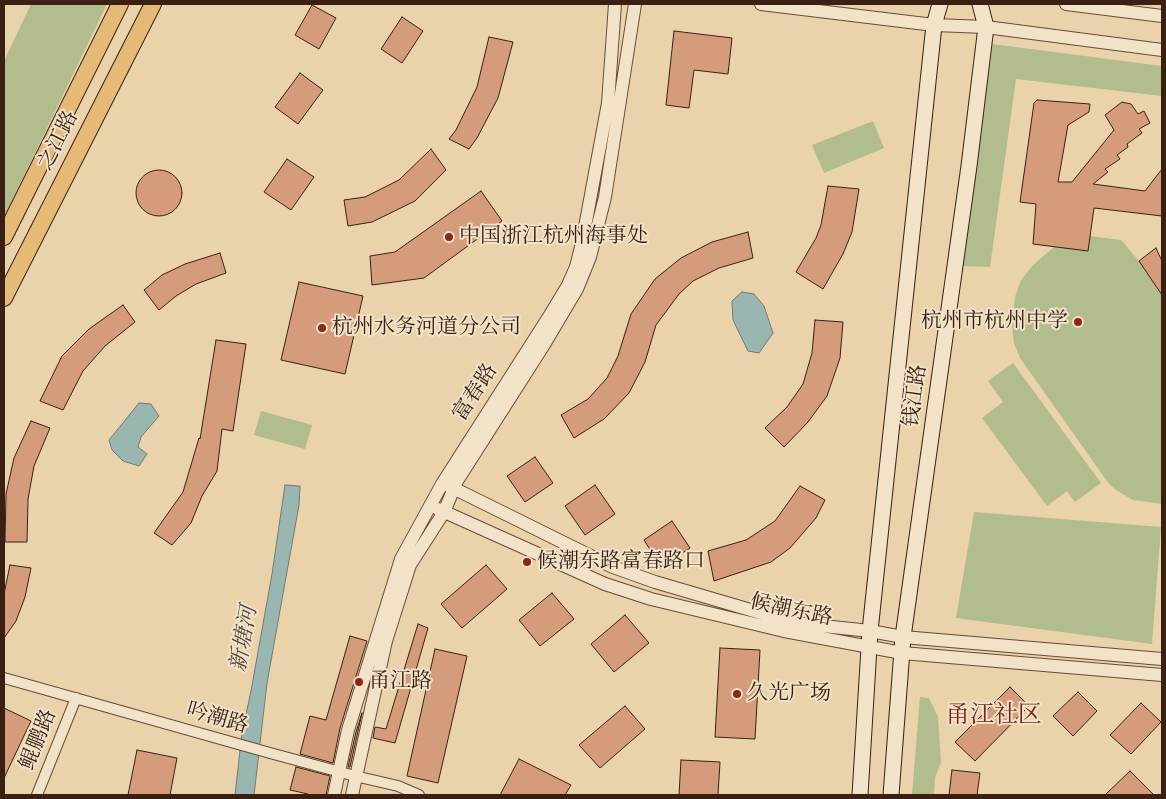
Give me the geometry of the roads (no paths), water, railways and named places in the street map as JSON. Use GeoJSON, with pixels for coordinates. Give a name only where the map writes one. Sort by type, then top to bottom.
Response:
{"type":"FeatureCollection","features":[{"type":"Feature","properties":{"kind":"main road","name":"之江路"},"geometry":{"type":"LineString","coordinates":[[4,237],[54,132],[120,4]]}},
{"type":"Feature","properties":{"kind":"main road","name":"之江路"},"geometry":{"type":"LineString","coordinates":[[4,298],[153,4]]}},
{"type":"Feature","properties":{"kind":"main road","name":"钱江路"},"geometry":{"type":"LineString","coordinates":[[860,795],[870,631],[934,25],[940,4]]}},
{"type":"Feature","properties":{"kind":"main road","name":"钱江路"},"geometry":{"type":"LineString","coordinates":[[892,795],[903,637],[969,166],[986,27],[980,4]]}},
{"type":"Feature","properties":{"kind":"street","name":"富春路"},"geometry":{"type":"LineString","coordinates":[[352,795],[386,641],[410,565],[444,512],[448,486],[550,315],[576,267],[608,103],[615,4]]}},
{"type":"Feature","properties":{"kind":"street","name":"富春路"},"geometry":{"type":"LineString","coordinates":[[334,795],[348,730],[402,559],[431,504],[448,486],[477,448],[550,335],[577,289],[590,257],[605,197],[635,4]]}},
{"type":"Feature","properties":{"kind":"street"},"geometry":{"type":"LineString","coordinates":[[761,4],[934,25],[986,27],[1162,50]]}},
{"type":"Feature","properties":{"kind":"street"},"geometry":{"type":"LineString","coordinates":[[1066,4],[1162,16]]}},
{"type":"Feature","properties":{"kind":"street","name":"候潮东路"},"geometry":{"type":"LineString","coordinates":[[448,486],[613,567],[655,582],[795,622],[903,637],[1162,659]]}},
{"type":"Feature","properties":{"kind":"street","name":"候潮东路"},"geometry":{"type":"LineString","coordinates":[[431,504],[444,512],[605,584],[651,599],[775,629],[902,653],[1162,675]]}},
{"type":"Feature","properties":{"kind":"street","name":"吟潮路"},"geometry":{"type":"LineString","coordinates":[[4,678],[229,742],[398,786],[419,795]]}},
{"type":"Feature","properties":{"kind":"street","name":"鲲鹏路"},"geometry":{"type":"LineString","coordinates":[[37,795],[76,698]]}},
{"type":"Feature","properties":{"kind":"water"},"geometry":{"type":"Polygon","coordinates":[[[742,292],[754,294],[764,306],[773,333],[759,353],[748,351],[733,320],[732,301],[742,292]]]}},
{"type":"Feature","properties":{"kind":"water"},"geometry":{"type":"Polygon","coordinates":[[[139,403],[151,404],[159,416],[141,437],[138,447],[147,454],[139,466],[123,461],[112,450],[109,440],[139,403]]]}},
{"type":"Feature","properties":{"kind":"water"},"geometry":{"type":"Polygon","coordinates":[[[285,485],[300,486],[299,505],[267,683],[254,795],[235,795],[242,733],[272,574],[285,485]]]}},
{"type":"Feature","properties":{"kind":"place","name":"中国浙江杭州海事处"},"geometry":{"type":"Point","coordinates":[449,237]}},
{"type":"Feature","properties":{"kind":"place","name":"杭州市杭州中学"},"geometry":{"type":"Point","coordinates":[1078,322]}},
{"type":"Feature","properties":{"kind":"place","name":"杭州水务河道分公司"},"geometry":{"type":"Point","coordinates":[322,328]}},
{"type":"Feature","properties":{"kind":"place","name":"候潮东路富春路口"},"geometry":{"type":"Point","coordinates":[527,562]}},
{"type":"Feature","properties":{"kind":"place","name":"甬江路"},"geometry":{"type":"Point","coordinates":[359,682]}},
{"type":"Feature","properties":{"kind":"place","name":"久光广场"},"geometry":{"type":"Point","coordinates":[737,694]}},
{"type":"Feature","properties":{"kind":"district","name":"甬江社区"},"geometry":{"type":"Point","coordinates":[994,716]}},
{"type":"Feature","properties":{"kind":"water label","name":"新塘河"},"geometry":{"type":"Point","coordinates":[245,639]}}]}
